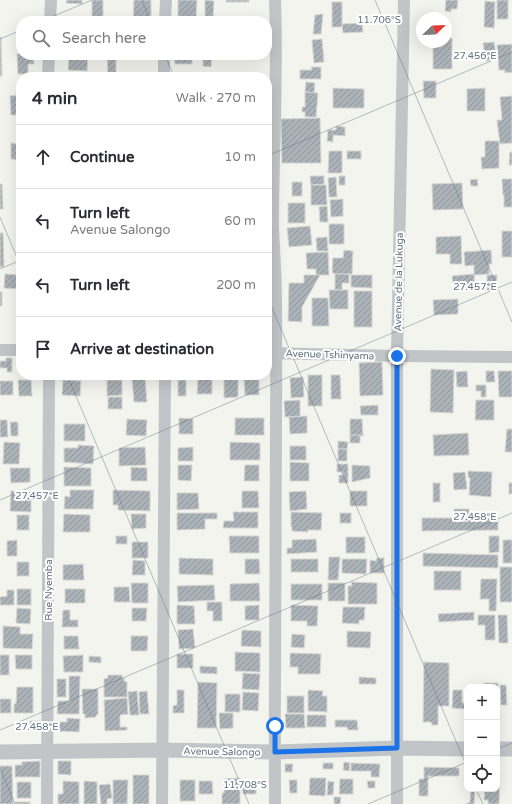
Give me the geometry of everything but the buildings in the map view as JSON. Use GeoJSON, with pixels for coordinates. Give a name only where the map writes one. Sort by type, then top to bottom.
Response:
{"type":"FeatureCollection","features":[{"type":"Feature","properties":{"kind":"street"},"geometry":{"type":"LineString","coordinates":[[50,16],[51,0]]}},
{"type":"Feature","properties":{"kind":"street"},"geometry":{"type":"LineString","coordinates":[[165,16],[166,0]]}},
{"type":"Feature","properties":{"kind":"street"},"geometry":{"type":"LineString","coordinates":[[272,343],[276,302],[273,189],[276,36],[275,0]]}},
{"type":"Feature","properties":{"kind":"street","name":"Avenue de la Lukuga"},"geometry":{"type":"LineString","coordinates":[[397,804],[397,356],[404,0]]}},
{"type":"Feature","properties":{"kind":"street"},"geometry":{"type":"LineString","coordinates":[[48,72],[49,60]]}},
{"type":"Feature","properties":{"kind":"street"},"geometry":{"type":"LineString","coordinates":[[164,60],[164,72]]}},
{"type":"Feature","properties":{"kind":"street"},"geometry":{"type":"LineString","coordinates":[[0,350],[16,350]]}},
{"type":"Feature","properties":{"kind":"street","name":"Avenue Tshinyama"},"geometry":{"type":"LineString","coordinates":[[272,353],[512,357]]}},
{"type":"Feature","properties":{"kind":"street","name":"Rue Nyemba"},"geometry":{"type":"LineString","coordinates":[[47,804],[50,380]]}},
{"type":"Feature","properties":{"kind":"street"},"geometry":{"type":"LineString","coordinates":[[162,804],[165,380]]}},
{"type":"Feature","properties":{"kind":"street"},"geometry":{"type":"LineString","coordinates":[[272,380],[276,556],[274,692],[275,804]]}},
{"type":"Feature","properties":{"kind":"street","name":"Avenue Salongo"},"geometry":{"type":"LineString","coordinates":[[0,752],[162,750],[275,752],[397,748],[464,748]]}},
{"type":"Feature","properties":{"kind":"street"},"geometry":{"type":"LineString","coordinates":[[500,749],[512,749]]}},
{"type":"Feature","properties":{"kind":"route"},"geometry":{"type":"LineString","coordinates":[[275,726],[275,752],[397,748],[397,356]]}}]}
